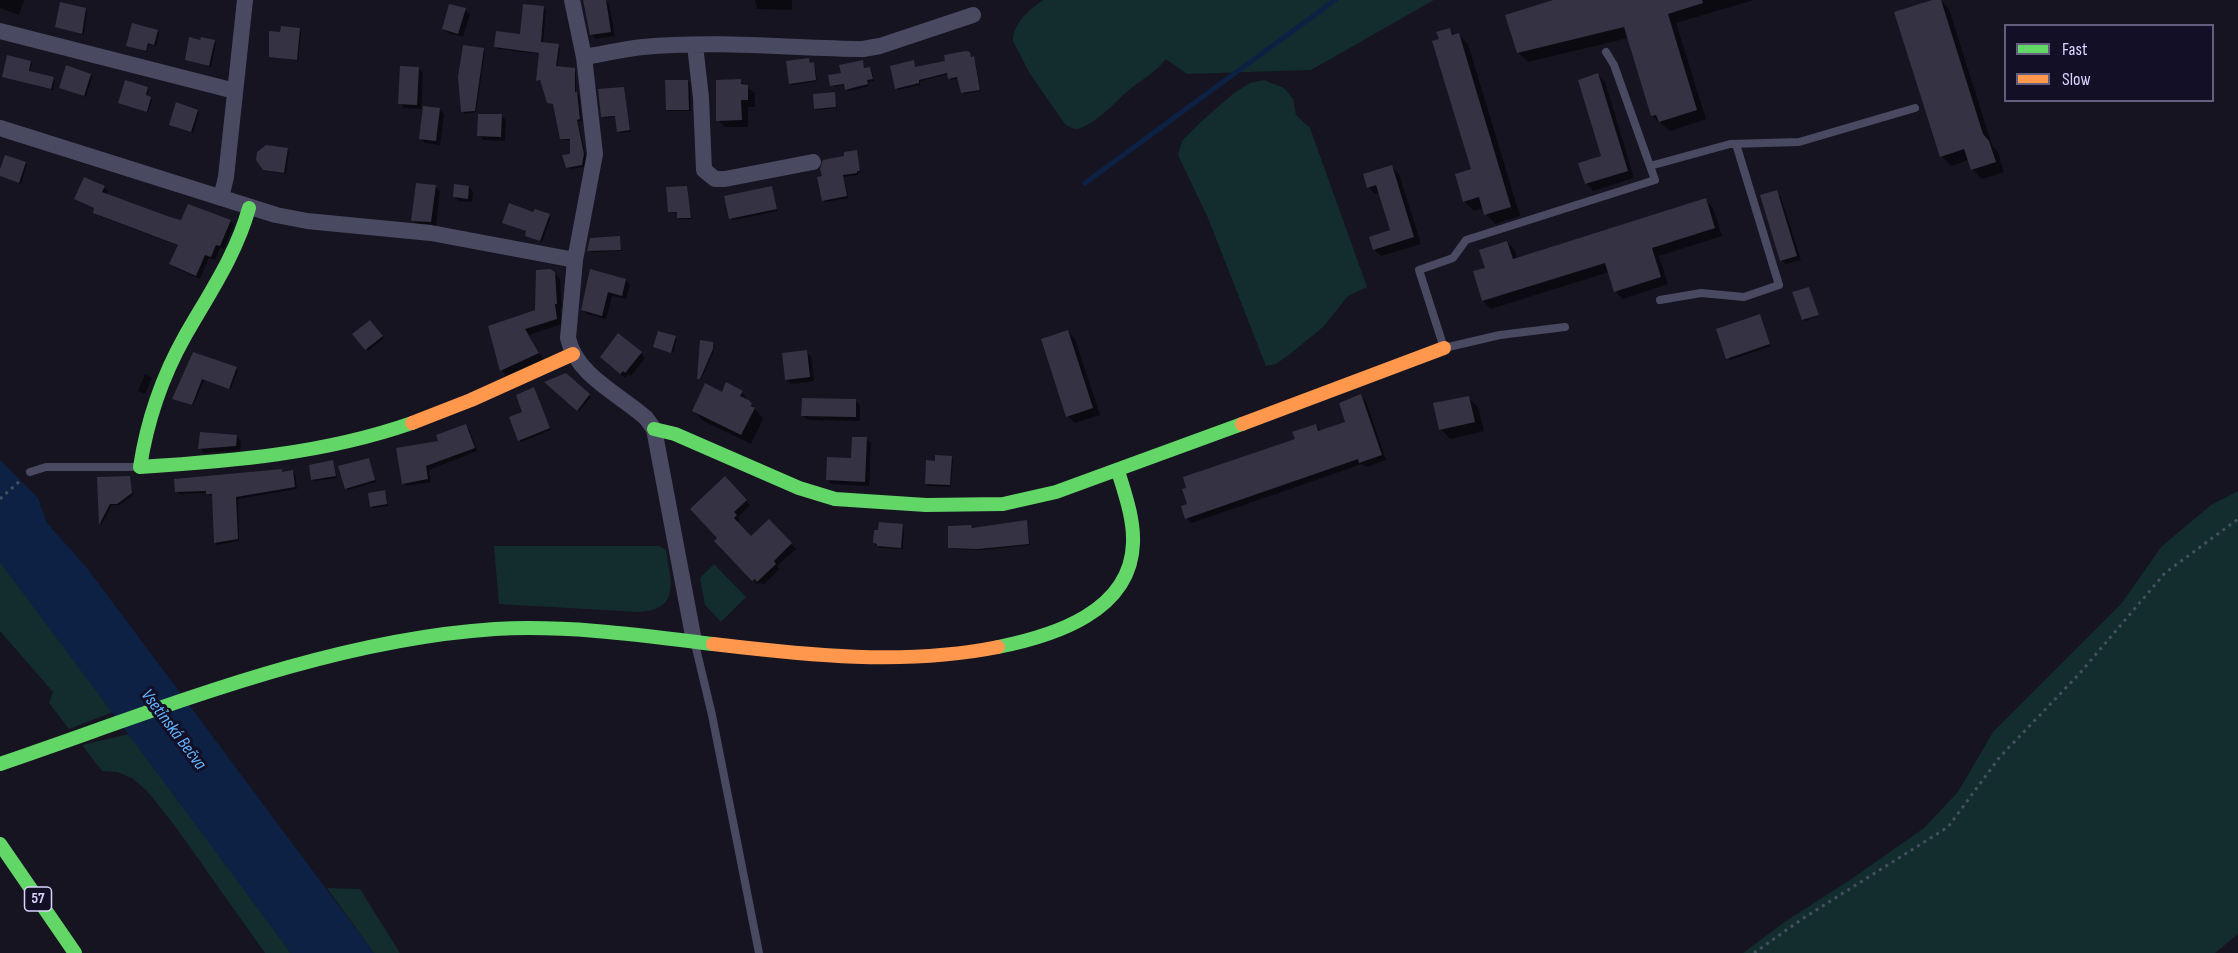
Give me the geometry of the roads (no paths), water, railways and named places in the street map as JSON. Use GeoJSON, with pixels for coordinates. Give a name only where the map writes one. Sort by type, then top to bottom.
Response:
{"type":"FeatureCollection","features":[{"type":"Feature","properties":{"kind":"street"},"geometry":{"type":"LineString","coordinates":[[221,198],[226,177],[245,0]]}},
{"type":"Feature","properties":{"kind":"street"},"geometry":{"type":"LineString","coordinates":[[572,0],[584,57],[595,154],[575,260],[568,330],[573,354],[587,371],[646,418],[654,429],[694,641]]}},
{"type":"Feature","properties":{"kind":"street"},"geometry":{"type":"LineString","coordinates":[[584,57],[641,48],[695,45],[748,44],[863,49],[880,46],[973,15]]}},
{"type":"Feature","properties":{"kind":"street"},"geometry":{"type":"LineString","coordinates":[[0,31],[235,91]]}},
{"type":"Feature","properties":{"kind":"street"},"geometry":{"type":"LineString","coordinates":[[695,45],[701,98],[703,164],[707,174],[715,179],[725,179],[813,162]]}},
{"type":"Feature","properties":{"kind":"street"},"geometry":{"type":"LineString","coordinates":[[0,128],[249,207],[295,219],[438,234],[575,260]]}},
{"type":"Feature","properties":{"kind":"street"},"geometry":{"type":"LineString","coordinates":[[249,207],[244,227],[228,261],[184,338],[166,376],[146,431],[140,467],[255,460],[365,438],[422,419],[573,354]]}},
{"type":"Feature","properties":{"kind":"street"},"geometry":{"type":"LineString","coordinates":[[654,429],[675,434],[799,488],[849,501],[926,505],[1003,504],[1050,494],[1118,471],[1443,348]]}},
{"type":"Feature","properties":{"kind":"street"},"geometry":{"type":"LineString","coordinates":[[0,764],[238,683],[346,652],[404,640],[467,631],[583,629],[812,653],[880,657],[971,651],[1000,647],[1053,634],[1097,611],[1117,592],[1130,565],[1134,535],[1118,471]]}},
{"type":"Feature","properties":{"kind":"street","name":"57"},"geometry":{"type":"LineString","coordinates":[[0,844],[75,953]]}},
{"type":"Feature","properties":{"kind":"lane"},"geometry":{"type":"LineString","coordinates":[[1565,327],[1500,335],[1443,348],[1419,270],[1453,258],[1466,240],[1655,180],[1614,65],[1606,52]]}},
{"type":"Feature","properties":{"kind":"lane"},"geometry":{"type":"LineString","coordinates":[[1650,166],[1711,148],[1736,144],[1799,142],[1915,108]]}},
{"type":"Feature","properties":{"kind":"lane"},"geometry":{"type":"LineString","coordinates":[[1660,300],[1701,293],[1744,297],[1779,285],[1736,144]]}},
{"type":"Feature","properties":{"kind":"lane"},"geometry":{"type":"LineString","coordinates":[[30,472],[46,467],[140,467]]}},
{"type":"Feature","properties":{"kind":"lane"},"geometry":{"type":"LineString","coordinates":[[694,641],[712,715],[759,953]]}},
{"type":"Feature","properties":{"kind":"water","name":"Vsetínská Bečva"},"geometry":{"type":"Polygon","coordinates":[[[0,460],[38,498],[47,523],[87,568],[374,953],[291,953],[0,562],[0,460]]]}},
{"type":"Feature","properties":{"kind":"waterway"},"geometry":{"type":"LineString","coordinates":[[1085,183],[1335,0]]}}]}
